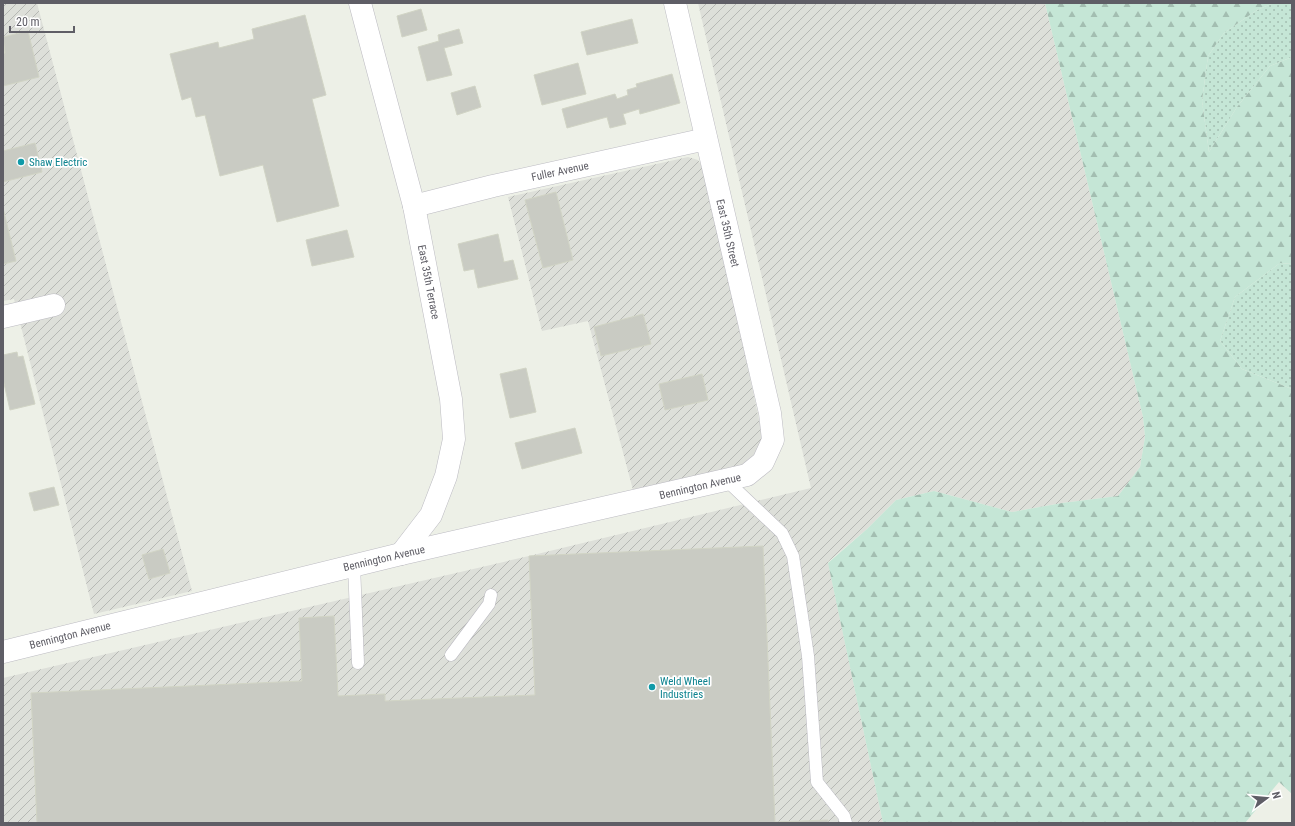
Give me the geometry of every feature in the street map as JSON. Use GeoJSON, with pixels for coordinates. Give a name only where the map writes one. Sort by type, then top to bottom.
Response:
{"type":"FeatureCollection","features":[{"type":"Feature","properties":{"kind":"street","name":"East 35th Terrace"},"geometry":{"type":"LineString","coordinates":[[360,3],[414,206],[451,399],[454,439],[446,476],[431,515],[401,554]]}},
{"type":"Feature","properties":{"kind":"street","name":"East 35th Street"},"geometry":{"type":"LineString","coordinates":[[675,3],[770,412],[773,440],[763,462]]}},
{"type":"Feature","properties":{"kind":"street","name":"Fuller Avenue"},"geometry":{"type":"LineString","coordinates":[[414,206],[493,186],[706,139]]}},
{"type":"Feature","properties":{"kind":"street"},"geometry":{"type":"LineString","coordinates":[[3,318],[54,305]]}},
{"type":"Feature","properties":{"kind":"street","name":"Bennington Avenue"},"geometry":{"type":"LineString","coordinates":[[3,652],[401,554],[747,475],[763,462]]}},
{"type":"Feature","properties":{"kind":"lane"},"geometry":{"type":"LineString","coordinates":[[726,480],[782,533],[793,556],[808,656],[817,782],[844,816],[846,823]]}},
{"type":"Feature","properties":{"kind":"lane"},"geometry":{"type":"LineString","coordinates":[[354,566],[358,663]]}},
{"type":"Feature","properties":{"kind":"lane"},"geometry":{"type":"LineString","coordinates":[[451,655],[489,604],[491,595]]}},
{"type":"Feature","properties":{"kind":"shaded area"},"geometry":{"type":"Polygon","coordinates":[[[3,3],[37,3],[192,591],[94,614],[14,299],[3,301],[3,3]]]}},
{"type":"Feature","properties":{"kind":"shaded area"},"geometry":{"type":"Polygon","coordinates":[[[698,3],[1045,3],[1143,417],[1145,437],[1140,467],[1118,496],[1062,503],[1012,512],[934,491],[896,500],[867,529],[828,562],[883,823],[3,823],[3,678],[529,556],[811,488],[698,3]]]}},
{"type":"Feature","properties":{"kind":"shaded area"},"geometry":{"type":"Polygon","coordinates":[[[688,157],[698,160],[705,171],[763,438],[755,454],[741,466],[633,490],[588,321],[542,331],[508,197],[688,157]]]}},
{"type":"Feature","properties":{"kind":"green space"},"geometry":{"type":"Polygon","coordinates":[[[1045,3],[1274,3],[1257,10],[1224,33],[1208,56],[1202,101],[1209,152],[1237,107],[1270,66],[1292,57],[1292,264],[1280,263],[1235,297],[1220,341],[1242,369],[1292,389],[1292,794],[1279,782],[1245,823],[883,823],[828,563],[867,529],[896,500],[934,491],[1012,512],[1062,503],[1118,496],[1140,467],[1145,437],[1143,417],[1045,3]]]}},
{"type":"Feature","properties":{"kind":"green space"},"geometry":{"type":"Polygon","coordinates":[[[1274,3],[1292,3],[1292,57],[1270,66],[1237,107],[1209,152],[1202,101],[1208,56],[1224,33],[1257,10],[1274,3]]]}},
{"type":"Feature","properties":{"kind":"green space"},"geometry":{"type":"Polygon","coordinates":[[[1280,263],[1292,264],[1292,389],[1242,369],[1220,341],[1235,297],[1280,263]]]}},
{"type":"Feature","properties":{"kind":"building"},"geometry":{"type":"Polygon","coordinates":[[[421,9],[427,30],[402,37],[397,16],[421,9]]]}},
{"type":"Feature","properties":{"kind":"building"},"geometry":{"type":"Polygon","coordinates":[[[305,15],[326,95],[312,99],[339,206],[277,222],[263,165],[220,176],[205,115],[196,117],[191,97],[182,100],[170,54],[218,42],[219,48],[254,39],[252,29],[305,15]]]}},
{"type":"Feature","properties":{"kind":"building"},"geometry":{"type":"Polygon","coordinates":[[[632,19],[638,43],[587,55],[581,32],[632,19]]]}},
{"type":"Feature","properties":{"kind":"building"},"geometry":{"type":"Polygon","coordinates":[[[459,29],[463,43],[444,48],[452,75],[427,81],[418,47],[439,41],[438,35],[459,29]]]}},
{"type":"Feature","properties":{"kind":"building"},"geometry":{"type":"Polygon","coordinates":[[[28,31],[39,77],[3,86],[3,54],[5,53],[3,37],[28,31]]]}},
{"type":"Feature","properties":{"kind":"building"},"geometry":{"type":"Polygon","coordinates":[[[578,63],[586,94],[542,105],[534,75],[578,63]]]}},
{"type":"Feature","properties":{"kind":"building"},"geometry":{"type":"Polygon","coordinates":[[[672,74],[680,103],[640,114],[639,109],[623,114],[626,124],[610,128],[607,117],[567,128],[562,109],[615,94],[617,99],[628,95],[627,90],[637,87],[636,84],[672,74]]]}},
{"type":"Feature","properties":{"kind":"building"},"geometry":{"type":"Polygon","coordinates":[[[475,86],[481,107],[457,115],[451,93],[475,86]]]}},
{"type":"Feature","properties":{"kind":"building","name":"Shaw Electric"},"geometry":{"type":"Polygon","coordinates":[[[35,143],[42,172],[3,182],[3,151],[35,143]]]}},
{"type":"Feature","properties":{"kind":"building"},"geometry":{"type":"Polygon","coordinates":[[[556,192],[573,260],[543,268],[525,200],[556,192]]]}},
{"type":"Feature","properties":{"kind":"building"},"geometry":{"type":"Polygon","coordinates":[[[3,208],[16,261],[3,264],[3,208]]]}},
{"type":"Feature","properties":{"kind":"building"},"geometry":{"type":"Polygon","coordinates":[[[347,230],[354,257],[312,266],[306,240],[347,230]]]}},
{"type":"Feature","properties":{"kind":"building"},"geometry":{"type":"Polygon","coordinates":[[[498,234],[504,262],[513,260],[518,279],[478,288],[474,269],[464,271],[458,244],[498,234]]]}},
{"type":"Feature","properties":{"kind":"building"},"geometry":{"type":"Polygon","coordinates":[[[643,314],[651,344],[601,356],[594,327],[643,314]]]}},
{"type":"Feature","properties":{"kind":"building"},"geometry":{"type":"Polygon","coordinates":[[[17,352],[18,357],[23,356],[35,404],[10,410],[3,379],[3,355],[17,352]]]}},
{"type":"Feature","properties":{"kind":"building"},"geometry":{"type":"Polygon","coordinates":[[[526,368],[536,412],[510,418],[500,374],[526,368]]]}},
{"type":"Feature","properties":{"kind":"building"},"geometry":{"type":"Polygon","coordinates":[[[702,374],[708,400],[665,410],[659,384],[702,374]]]}},
{"type":"Feature","properties":{"kind":"building"},"geometry":{"type":"Polygon","coordinates":[[[575,428],[582,453],[522,469],[515,443],[575,428]]]}},
{"type":"Feature","properties":{"kind":"building"},"geometry":{"type":"Polygon","coordinates":[[[54,487],[59,505],[34,511],[29,493],[54,487]]]}},
{"type":"Feature","properties":{"kind":"building","name":"Weld Wheel Industries"},"geometry":{"type":"Polygon","coordinates":[[[763,546],[775,822],[828,820],[828,823],[37,823],[31,693],[302,681],[299,618],[334,616],[338,696],[385,694],[385,701],[535,695],[529,556],[763,546]]]}},
{"type":"Feature","properties":{"kind":"building"},"geometry":{"type":"Polygon","coordinates":[[[163,549],[170,573],[149,579],[142,555],[163,549]]]}},
{"type":"Feature","properties":{"kind":"place","name":"Shaw Electric"},"geometry":{"type":"Point","coordinates":[21,162]}},
{"type":"Feature","properties":{"kind":"place","name":"Weld Wheel Industries"},"geometry":{"type":"Point","coordinates":[652,687]}}]}
